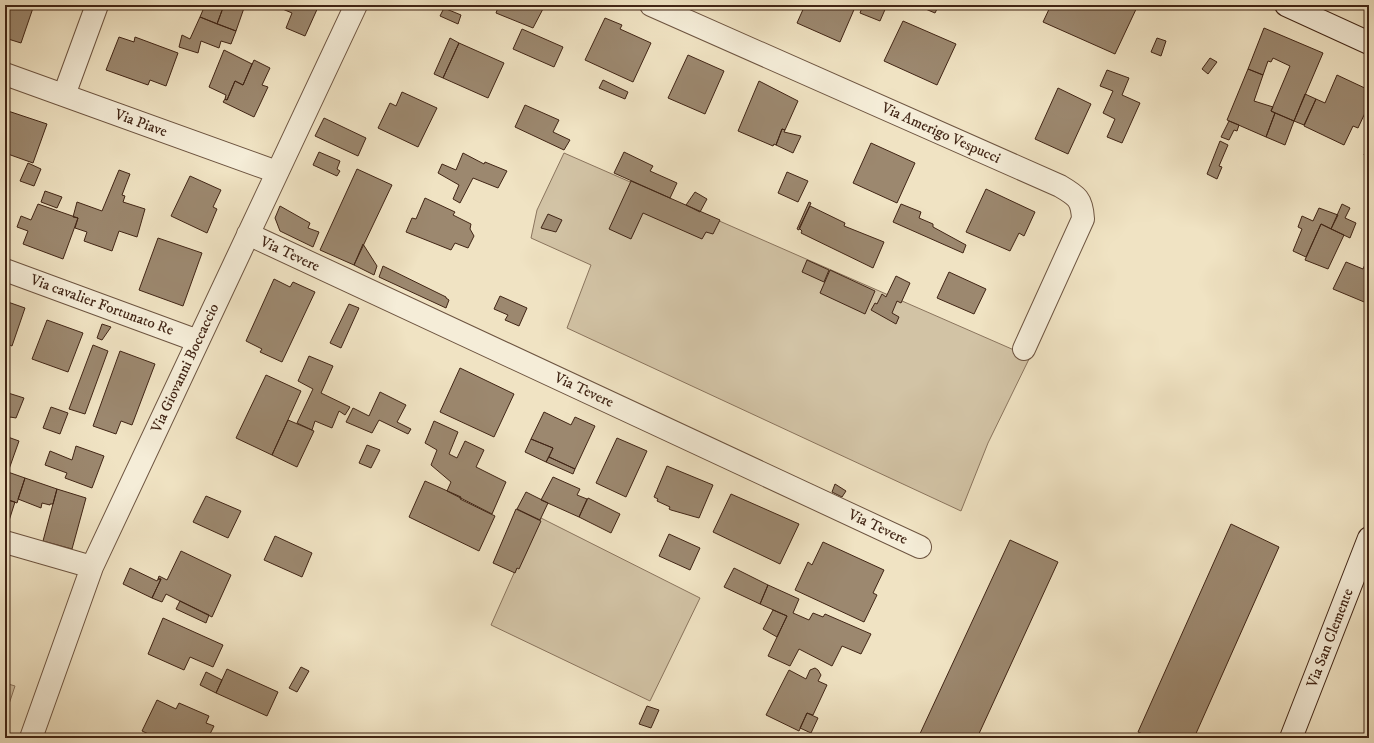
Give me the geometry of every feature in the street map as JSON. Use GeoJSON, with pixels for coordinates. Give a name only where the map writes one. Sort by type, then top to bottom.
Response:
{"type":"FeatureCollection","features":[{"type":"Feature","properties":{"kind":"street"},"geometry":{"type":"LineString","coordinates":[[64,95],[97,5]]}},
{"type":"Feature","properties":{"kind":"street","name":"Via Giovanni Boccaccio"},"geometry":{"type":"LineString","coordinates":[[31,738],[92,567],[356,5]]}},
{"type":"Feature","properties":{"kind":"street","name":"Via Amerigo Vespucci"},"geometry":{"type":"LineString","coordinates":[[651,5],[1060,186],[1073,194],[1082,206],[1083,219],[1024,349]]}},
{"type":"Feature","properties":{"kind":"street"},"geometry":{"type":"LineString","coordinates":[[1286,5],[1363,39]]}},
{"type":"Feature","properties":{"kind":"street","name":"Via Piave"},"geometry":{"type":"LineString","coordinates":[[5,74],[277,172]]}},
{"type":"Feature","properties":{"kind":"street","name":"Via Tevere"},"geometry":{"type":"LineString","coordinates":[[248,234],[920,547]]}},
{"type":"Feature","properties":{"kind":"street","name":"Via cavalier Fortunato Re"},"geometry":{"type":"LineString","coordinates":[[5,270],[198,340]]}},
{"type":"Feature","properties":{"kind":"street","name":"Via San Clemente"},"geometry":{"type":"LineString","coordinates":[[1291,738],[1369,538]]}},
{"type":"Feature","properties":{"kind":"street"},"geometry":{"type":"LineString","coordinates":[[5,542],[92,567]]}},
{"type":"Feature","properties":{"kind":"shaded area"},"geometry":{"type":"Polygon","coordinates":[[[564,153],[1030,357],[988,443],[961,511],[567,328],[591,265],[531,238],[537,210],[564,153]]]}},
{"type":"Feature","properties":{"kind":"shaded area"},"geometry":{"type":"Polygon","coordinates":[[[539,517],[700,598],[650,701],[491,625],[539,517]]]}},
{"type":"Feature","properties":{"kind":"shaded area"},"geometry":{"type":"Polygon","coordinates":[[[5,683],[15,686],[5,716],[5,683]]]}},
{"type":"Feature","properties":{"kind":"building"},"geometry":{"type":"Polygon","coordinates":[[[5,5],[34,5],[21,43],[5,38],[5,5]]]}},
{"type":"Feature","properties":{"kind":"building"},"geometry":{"type":"Polygon","coordinates":[[[205,5],[224,5],[217,24],[200,17],[205,5]]]}},
{"type":"Feature","properties":{"kind":"building"},"geometry":{"type":"Polygon","coordinates":[[[224,5],[236,5],[244,8],[236,31],[217,24],[224,5]]]}},
{"type":"Feature","properties":{"kind":"building"},"geometry":{"type":"Polygon","coordinates":[[[273,5],[319,5],[305,36],[286,28],[292,13],[273,5]]]}},
{"type":"Feature","properties":{"kind":"building"},"geometry":{"type":"Polygon","coordinates":[[[499,5],[545,5],[533,28],[496,13],[499,5]]]}},
{"type":"Feature","properties":{"kind":"building"},"geometry":{"type":"Polygon","coordinates":[[[805,5],[856,5],[840,42],[797,23],[805,5]]]}},
{"type":"Feature","properties":{"kind":"building"},"geometry":{"type":"Polygon","coordinates":[[[863,5],[887,5],[880,21],[860,13],[863,5]]]}},
{"type":"Feature","properties":{"kind":"building"},"geometry":{"type":"Polygon","coordinates":[[[916,5],[939,5],[935,13],[916,5]]]}},
{"type":"Feature","properties":{"kind":"building"},"geometry":{"type":"Polygon","coordinates":[[[1051,5],[1138,5],[1115,54],[1043,22],[1051,5]]]}},
{"type":"Feature","properties":{"kind":"building"},"geometry":{"type":"Polygon","coordinates":[[[444,8],[461,15],[458,24],[440,16],[444,8]]]}},
{"type":"Feature","properties":{"kind":"building"},"geometry":{"type":"Polygon","coordinates":[[[200,17],[236,31],[231,44],[221,41],[219,48],[201,41],[198,53],[179,47],[182,35],[190,39],[200,17]]]}},
{"type":"Feature","properties":{"kind":"building"},"geometry":{"type":"Polygon","coordinates":[[[605,18],[622,25],[620,29],[651,43],[633,82],[585,60],[605,18]]]}},
{"type":"Feature","properties":{"kind":"building"},"geometry":{"type":"Polygon","coordinates":[[[903,21],[956,44],[937,85],[884,61],[903,21]]]}},
{"type":"Feature","properties":{"kind":"building"},"geometry":{"type":"Polygon","coordinates":[[[1264,28],[1323,53],[1294,121],[1271,111],[1290,66],[1273,58],[1271,62],[1268,61],[1263,75],[1248,69],[1264,28]]]}},
{"type":"Feature","properties":{"kind":"building"},"geometry":{"type":"Polygon","coordinates":[[[522,29],[563,47],[554,67],[513,49],[522,29]]]}},
{"type":"Feature","properties":{"kind":"building"},"geometry":{"type":"Polygon","coordinates":[[[119,37],[134,42],[135,37],[178,53],[166,86],[150,80],[148,85],[106,70],[119,37]]]}},
{"type":"Feature","properties":{"kind":"building"},"geometry":{"type":"Polygon","coordinates":[[[450,38],[459,43],[443,78],[434,74],[450,38]]]}},
{"type":"Feature","properties":{"kind":"building"},"geometry":{"type":"Polygon","coordinates":[[[1157,38],[1166,41],[1161,56],[1151,52],[1157,38]]]}},
{"type":"Feature","properties":{"kind":"building"},"geometry":{"type":"Polygon","coordinates":[[[459,43],[504,63],[488,98],[443,78],[459,43]]]}},
{"type":"Feature","properties":{"kind":"building"},"geometry":{"type":"Polygon","coordinates":[[[224,50],[252,64],[243,85],[235,81],[227,100],[225,99],[226,95],[209,87],[224,50]]]}},
{"type":"Feature","properties":{"kind":"building"},"geometry":{"type":"Polygon","coordinates":[[[688,55],[724,71],[705,114],[668,98],[688,55]]]}},
{"type":"Feature","properties":{"kind":"building"},"geometry":{"type":"Polygon","coordinates":[[[1210,58],[1217,62],[1208,74],[1202,69],[1210,58]]]}},
{"type":"Feature","properties":{"kind":"building"},"geometry":{"type":"Polygon","coordinates":[[[254,60],[270,68],[262,85],[268,87],[254,117],[223,102],[225,99],[227,100],[235,81],[243,85],[254,60]]]}},
{"type":"Feature","properties":{"kind":"building"},"geometry":{"type":"Polygon","coordinates":[[[1248,69],[1263,75],[1254,101],[1273,107],[1271,111],[1275,113],[1266,137],[1227,120],[1248,69]]]}},
{"type":"Feature","properties":{"kind":"building"},"geometry":{"type":"Polygon","coordinates":[[[1107,70],[1129,78],[1122,95],[1140,103],[1122,143],[1107,137],[1115,119],[1103,113],[1113,91],[1100,86],[1107,70]]]}},
{"type":"Feature","properties":{"kind":"building"},"geometry":{"type":"Polygon","coordinates":[[[1337,75],[1369,90],[1369,103],[1365,113],[1358,128],[1353,126],[1344,145],[1304,126],[1316,99],[1325,103],[1337,75]]]}},
{"type":"Feature","properties":{"kind":"building"},"geometry":{"type":"Polygon","coordinates":[[[603,80],[628,92],[625,99],[599,88],[603,80]]]}},
{"type":"Feature","properties":{"kind":"building"},"geometry":{"type":"Polygon","coordinates":[[[759,81],[798,101],[785,130],[782,129],[776,145],[774,144],[773,146],[738,131],[759,81]]]}},
{"type":"Feature","properties":{"kind":"building"},"geometry":{"type":"Polygon","coordinates":[[[1058,88],[1091,104],[1068,154],[1035,139],[1058,88]]]}},
{"type":"Feature","properties":{"kind":"building"},"geometry":{"type":"Polygon","coordinates":[[[402,92],[437,108],[418,147],[378,128],[390,103],[396,106],[402,92]]]}},
{"type":"Feature","properties":{"kind":"building"},"geometry":{"type":"Polygon","coordinates":[[[1305,94],[1316,99],[1304,125],[1294,121],[1305,94]]]}},
{"type":"Feature","properties":{"kind":"building"},"geometry":{"type":"Polygon","coordinates":[[[525,105],[559,120],[553,132],[570,140],[564,150],[515,127],[525,105]]]}},
{"type":"Feature","properties":{"kind":"building"},"geometry":{"type":"Polygon","coordinates":[[[5,110],[47,124],[33,163],[5,153],[5,110]]]}},
{"type":"Feature","properties":{"kind":"building"},"geometry":{"type":"Polygon","coordinates":[[[1275,113],[1294,121],[1285,145],[1266,137],[1275,113]]]}},
{"type":"Feature","properties":{"kind":"building"},"geometry":{"type":"Polygon","coordinates":[[[324,118],[366,138],[358,156],[315,136],[324,118]]]}},
{"type":"Feature","properties":{"kind":"building"},"geometry":{"type":"Polygon","coordinates":[[[1229,121],[1239,125],[1237,131],[1234,130],[1229,140],[1221,137],[1229,121]]]}},
{"type":"Feature","properties":{"kind":"building"},"geometry":{"type":"Polygon","coordinates":[[[782,129],[785,130],[784,132],[801,136],[793,153],[776,145],[782,129]]]}},
{"type":"Feature","properties":{"kind":"building"},"geometry":{"type":"Polygon","coordinates":[[[1220,141],[1228,145],[1219,166],[1222,167],[1217,179],[1207,174],[1220,141]]]}},
{"type":"Feature","properties":{"kind":"building"},"geometry":{"type":"Polygon","coordinates":[[[871,143],[915,163],[897,203],[853,183],[871,143]]]}},
{"type":"Feature","properties":{"kind":"building"},"geometry":{"type":"Polygon","coordinates":[[[1369,143],[1369,157],[1364,155],[1369,143]]]}},
{"type":"Feature","properties":{"kind":"building"},"geometry":{"type":"Polygon","coordinates":[[[319,152],[340,161],[337,169],[340,171],[337,176],[313,165],[319,152]]]}},
{"type":"Feature","properties":{"kind":"building"},"geometry":{"type":"Polygon","coordinates":[[[624,152],[653,166],[650,171],[677,183],[670,198],[614,173],[624,152]]]}},
{"type":"Feature","properties":{"kind":"building"},"geometry":{"type":"Polygon","coordinates":[[[463,153],[484,164],[485,162],[507,171],[498,188],[473,178],[460,203],[453,199],[459,185],[438,173],[442,164],[456,170],[463,153]]]}},
{"type":"Feature","properties":{"kind":"building"},"geometry":{"type":"Polygon","coordinates":[[[28,163],[41,169],[34,186],[20,181],[28,163]]]}},
{"type":"Feature","properties":{"kind":"building"},"geometry":{"type":"Polygon","coordinates":[[[357,169],[392,185],[354,265],[320,250],[357,169]]]}},
{"type":"Feature","properties":{"kind":"building"},"geometry":{"type":"Polygon","coordinates":[[[119,170],[130,174],[122,195],[125,196],[123,202],[145,209],[137,237],[119,231],[112,251],[84,241],[87,232],[75,228],[78,218],[73,217],[77,202],[102,211],[119,170]]]}},
{"type":"Feature","properties":{"kind":"building"},"geometry":{"type":"Polygon","coordinates":[[[787,172],[808,181],[798,202],[778,193],[787,172]]]}},
{"type":"Feature","properties":{"kind":"building"},"geometry":{"type":"Polygon","coordinates":[[[190,176],[221,190],[213,207],[217,209],[207,233],[171,216],[190,176]]]}},
{"type":"Feature","properties":{"kind":"building"},"geometry":{"type":"Polygon","coordinates":[[[631,181],[720,220],[713,234],[706,232],[702,239],[643,213],[631,239],[609,229],[631,181]]]}},
{"type":"Feature","properties":{"kind":"building"},"geometry":{"type":"Polygon","coordinates":[[[986,189],[1035,212],[1024,236],[1019,233],[1010,251],[966,232],[986,189]]]}},
{"type":"Feature","properties":{"kind":"building"},"geometry":{"type":"Polygon","coordinates":[[[45,191],[62,197],[57,208],[41,202],[45,191]]]}},
{"type":"Feature","properties":{"kind":"building"},"geometry":{"type":"Polygon","coordinates":[[[695,192],[707,199],[700,212],[686,205],[695,192]]]}},
{"type":"Feature","properties":{"kind":"building"},"geometry":{"type":"Polygon","coordinates":[[[425,198],[455,212],[453,215],[471,224],[470,229],[474,236],[468,248],[455,243],[451,250],[406,232],[412,218],[416,219],[425,198]]]}},
{"type":"Feature","properties":{"kind":"building"},"geometry":{"type":"Polygon","coordinates":[[[809,202],[811,203],[799,230],[797,229],[809,202]]]}},
{"type":"Feature","properties":{"kind":"building"},"geometry":{"type":"Polygon","coordinates":[[[38,204],[78,218],[63,259],[23,244],[28,231],[17,227],[21,216],[31,220],[38,204]]]}},
{"type":"Feature","properties":{"kind":"building"},"geometry":{"type":"Polygon","coordinates":[[[901,204],[921,212],[919,218],[933,224],[933,227],[966,245],[963,253],[893,222],[901,204]]]}},
{"type":"Feature","properties":{"kind":"building"},"geometry":{"type":"Polygon","coordinates":[[[1342,204],[1350,208],[1345,218],[1356,223],[1350,238],[1331,229],[1342,204]]]}},
{"type":"Feature","properties":{"kind":"building"},"geometry":{"type":"Polygon","coordinates":[[[280,206],[310,223],[308,228],[319,232],[313,247],[280,231],[275,218],[280,206]]]}},
{"type":"Feature","properties":{"kind":"building"},"geometry":{"type":"Polygon","coordinates":[[[810,206],[845,223],[844,226],[884,242],[873,268],[801,233],[802,231],[799,228],[810,206]]]}},
{"type":"Feature","properties":{"kind":"building"},"geometry":{"type":"Polygon","coordinates":[[[1319,208],[1338,215],[1331,229],[1321,224],[1306,257],[1293,251],[1302,229],[1298,227],[1302,216],[1313,221],[1319,208]]]}},
{"type":"Feature","properties":{"kind":"building"},"geometry":{"type":"Polygon","coordinates":[[[548,214],[562,220],[556,232],[541,228],[548,214]]]}},
{"type":"Feature","properties":{"kind":"building"},"geometry":{"type":"Polygon","coordinates":[[[1321,224],[1344,235],[1328,269],[1305,260],[1321,224]]]}},
{"type":"Feature","properties":{"kind":"building"},"geometry":{"type":"Polygon","coordinates":[[[158,238],[202,253],[183,306],[139,290],[158,238]]]}},
{"type":"Feature","properties":{"kind":"building"},"geometry":{"type":"Polygon","coordinates":[[[363,244],[377,266],[374,275],[354,265],[363,244]]]}},
{"type":"Feature","properties":{"kind":"building"},"geometry":{"type":"Polygon","coordinates":[[[1369,255],[1369,304],[1333,289],[1346,262],[1363,269],[1369,255]]]}},
{"type":"Feature","properties":{"kind":"building"},"geometry":{"type":"Polygon","coordinates":[[[807,260],[829,270],[824,282],[802,272],[807,260]]]}},
{"type":"Feature","properties":{"kind":"building"},"geometry":{"type":"Polygon","coordinates":[[[383,266],[446,297],[449,300],[446,308],[379,277],[383,266]]]}},
{"type":"Feature","properties":{"kind":"building"},"geometry":{"type":"Polygon","coordinates":[[[830,270],[875,291],[865,314],[820,293],[830,270]]]}},
{"type":"Feature","properties":{"kind":"building"},"geometry":{"type":"Polygon","coordinates":[[[949,272],[986,289],[974,314],[937,298],[949,272]]]}},
{"type":"Feature","properties":{"kind":"building"},"geometry":{"type":"Polygon","coordinates":[[[896,276],[910,283],[901,303],[897,301],[892,313],[899,317],[896,324],[871,310],[875,303],[877,304],[882,294],[886,297],[896,276]]]}},
{"type":"Feature","properties":{"kind":"building"},"geometry":{"type":"Polygon","coordinates":[[[274,279],[290,287],[293,282],[315,292],[282,362],[260,352],[262,349],[246,341],[274,279]]]}},
{"type":"Feature","properties":{"kind":"building"},"geometry":{"type":"Polygon","coordinates":[[[500,296],[527,308],[519,326],[505,320],[508,315],[494,309],[500,296]]]}},
{"type":"Feature","properties":{"kind":"building"},"geometry":{"type":"Polygon","coordinates":[[[5,301],[25,308],[12,346],[5,343],[5,301]]]}},
{"type":"Feature","properties":{"kind":"building"},"geometry":{"type":"Polygon","coordinates":[[[349,304],[359,308],[341,348],[330,343],[349,304]]]}},
{"type":"Feature","properties":{"kind":"building"},"geometry":{"type":"Polygon","coordinates":[[[47,320],[83,333],[68,372],[32,359],[47,320]]]}},
{"type":"Feature","properties":{"kind":"building"},"geometry":{"type":"Polygon","coordinates":[[[102,324],[111,327],[102,340],[97,338],[102,324]]]}},
{"type":"Feature","properties":{"kind":"building"},"geometry":{"type":"Polygon","coordinates":[[[93,345],[108,351],[85,414],[69,409],[93,345]]]}},
{"type":"Feature","properties":{"kind":"building"},"geometry":{"type":"Polygon","coordinates":[[[120,351],[155,364],[132,425],[121,421],[116,434],[93,426],[120,351]]]}},
{"type":"Feature","properties":{"kind":"building"},"geometry":{"type":"Polygon","coordinates":[[[309,356],[333,366],[321,393],[350,407],[345,415],[339,411],[332,428],[315,421],[312,430],[297,423],[313,389],[298,381],[309,356]]]}},
{"type":"Feature","properties":{"kind":"building"},"geometry":{"type":"Polygon","coordinates":[[[460,368],[514,394],[494,437],[440,412],[460,368]]]}},
{"type":"Feature","properties":{"kind":"building"},"geometry":{"type":"Polygon","coordinates":[[[266,375],[301,391],[272,455],[236,438],[266,375]]]}},
{"type":"Feature","properties":{"kind":"building"},"geometry":{"type":"Polygon","coordinates":[[[5,392],[24,398],[16,418],[10,417],[8,423],[5,422],[5,392]]]}},
{"type":"Feature","properties":{"kind":"building"},"geometry":{"type":"Polygon","coordinates":[[[380,392],[406,405],[397,422],[411,429],[408,434],[379,420],[372,433],[346,422],[353,408],[369,416],[380,392]]]}},
{"type":"Feature","properties":{"kind":"building"},"geometry":{"type":"Polygon","coordinates":[[[51,407],[68,413],[60,434],[43,428],[51,407]]]}},
{"type":"Feature","properties":{"kind":"building"},"geometry":{"type":"Polygon","coordinates":[[[544,412],[571,425],[575,417],[595,426],[575,469],[549,457],[553,448],[531,439],[544,412]]]}},
{"type":"Feature","properties":{"kind":"building"},"geometry":{"type":"Polygon","coordinates":[[[288,420],[314,431],[297,467],[272,455],[288,420]]]}},
{"type":"Feature","properties":{"kind":"building"},"geometry":{"type":"Polygon","coordinates":[[[434,421],[458,432],[449,454],[457,458],[465,441],[484,450],[476,467],[506,482],[492,514],[447,491],[451,482],[431,465],[437,450],[425,443],[434,421]]]}},
{"type":"Feature","properties":{"kind":"building"},"geometry":{"type":"Polygon","coordinates":[[[5,436],[19,441],[8,472],[5,471],[5,436]]]}},
{"type":"Feature","properties":{"kind":"building"},"geometry":{"type":"Polygon","coordinates":[[[617,438],[647,451],[626,497],[596,483],[617,438]]]}},
{"type":"Feature","properties":{"kind":"building"},"geometry":{"type":"Polygon","coordinates":[[[531,439],[553,448],[546,462],[525,452],[531,439]]]}},
{"type":"Feature","properties":{"kind":"building"},"geometry":{"type":"Polygon","coordinates":[[[367,445],[380,450],[371,468],[359,463],[367,445]]]}},
{"type":"Feature","properties":{"kind":"building"},"geometry":{"type":"Polygon","coordinates":[[[76,446],[104,456],[92,488],[65,478],[67,473],[45,465],[50,451],[72,460],[76,446]]]}},
{"type":"Feature","properties":{"kind":"building"},"geometry":{"type":"Polygon","coordinates":[[[549,457],[575,469],[573,474],[546,462],[549,457]]]}},
{"type":"Feature","properties":{"kind":"building"},"geometry":{"type":"Polygon","coordinates":[[[667,466],[713,485],[699,518],[671,510],[669,509],[670,507],[657,501],[658,499],[654,497],[667,466]]]}},
{"type":"Feature","properties":{"kind":"building"},"geometry":{"type":"Polygon","coordinates":[[[5,471],[25,478],[17,503],[5,499],[5,471]]]}},
{"type":"Feature","properties":{"kind":"building"},"geometry":{"type":"Polygon","coordinates":[[[553,477],[580,489],[577,495],[587,499],[579,517],[541,500],[553,477]]]}},
{"type":"Feature","properties":{"kind":"building"},"geometry":{"type":"Polygon","coordinates":[[[25,478],[57,489],[53,504],[50,505],[42,503],[41,508],[18,499],[25,478]]]}},
{"type":"Feature","properties":{"kind":"building"},"geometry":{"type":"Polygon","coordinates":[[[425,481],[461,497],[460,499],[495,516],[479,551],[409,517],[425,481]]]}},
{"type":"Feature","properties":{"kind":"building"},"geometry":{"type":"Polygon","coordinates":[[[835,484],[846,491],[842,497],[832,492],[835,484]]]}},
{"type":"Feature","properties":{"kind":"building"},"geometry":{"type":"Polygon","coordinates":[[[57,489],[86,498],[72,549],[43,541],[57,489]]]}},
{"type":"Feature","properties":{"kind":"building"},"geometry":{"type":"Polygon","coordinates":[[[526,492],[548,503],[540,520],[517,509],[526,492]]]}},
{"type":"Feature","properties":{"kind":"building"},"geometry":{"type":"Polygon","coordinates":[[[731,494],[799,524],[780,564],[713,532],[731,494]]]}},
{"type":"Feature","properties":{"kind":"building"},"geometry":{"type":"Polygon","coordinates":[[[206,496],[241,511],[228,538],[193,522],[206,496]]]}},
{"type":"Feature","properties":{"kind":"building"},"geometry":{"type":"Polygon","coordinates":[[[588,498],[620,514],[611,533],[579,517],[588,498]]]}},
{"type":"Feature","properties":{"kind":"building"},"geometry":{"type":"Polygon","coordinates":[[[5,499],[15,502],[7,527],[5,527],[5,499]]]}},
{"type":"Feature","properties":{"kind":"building"},"geometry":{"type":"Polygon","coordinates":[[[516,509],[541,521],[519,569],[517,568],[515,573],[493,563],[516,509]]]}},
{"type":"Feature","properties":{"kind":"building"},"geometry":{"type":"Polygon","coordinates":[[[1231,524],[1279,547],[1194,738],[1151,738],[1138,732],[1231,524]]]}},
{"type":"Feature","properties":{"kind":"building"},"geometry":{"type":"Polygon","coordinates":[[[669,534],[700,548],[690,570],[659,556],[669,534]]]}},
{"type":"Feature","properties":{"kind":"building"},"geometry":{"type":"Polygon","coordinates":[[[275,536],[312,553],[302,577],[264,560],[275,536]]]}},
{"type":"Feature","properties":{"kind":"building"},"geometry":{"type":"Polygon","coordinates":[[[1010,540],[1058,562],[977,738],[918,738],[1010,540]]]}},
{"type":"Feature","properties":{"kind":"building"},"geometry":{"type":"Polygon","coordinates":[[[823,542],[884,570],[873,593],[877,595],[864,622],[795,590],[808,562],[812,565],[823,542]]]}},
{"type":"Feature","properties":{"kind":"building"},"geometry":{"type":"Polygon","coordinates":[[[181,551],[231,575],[212,617],[166,594],[162,602],[152,598],[161,579],[158,579],[159,576],[167,580],[181,551]]]}},
{"type":"Feature","properties":{"kind":"building"},"geometry":{"type":"Polygon","coordinates":[[[130,568],[157,581],[158,579],[161,579],[152,598],[123,584],[130,568]]]}},
{"type":"Feature","properties":{"kind":"building"},"geometry":{"type":"Polygon","coordinates":[[[734,568],[768,585],[760,604],[724,587],[734,568]]]}},
{"type":"Feature","properties":{"kind":"building"},"geometry":{"type":"Polygon","coordinates":[[[768,585],[799,599],[793,613],[809,620],[813,613],[823,617],[825,614],[871,634],[861,654],[842,646],[832,666],[799,649],[790,666],[768,656],[787,616],[760,604],[768,585]]]}},
{"type":"Feature","properties":{"kind":"building"},"geometry":{"type":"Polygon","coordinates":[[[180,601],[209,615],[206,623],[176,609],[180,601]]]}},
{"type":"Feature","properties":{"kind":"building"},"geometry":{"type":"Polygon","coordinates":[[[773,610],[787,616],[777,637],[763,629],[773,610]]]}},
{"type":"Feature","properties":{"kind":"building"},"geometry":{"type":"Polygon","coordinates":[[[163,618],[223,645],[213,667],[190,657],[184,670],[148,654],[163,618]]]}},
{"type":"Feature","properties":{"kind":"building"},"geometry":{"type":"Polygon","coordinates":[[[301,667],[309,671],[297,692],[289,688],[301,667]]]}},
{"type":"Feature","properties":{"kind":"building"},"geometry":{"type":"Polygon","coordinates":[[[815,668],[821,675],[818,681],[827,685],[813,715],[807,713],[799,731],[766,715],[789,670],[806,679],[810,670],[815,668]]]}},
{"type":"Feature","properties":{"kind":"building"},"geometry":{"type":"Polygon","coordinates":[[[227,669],[278,692],[267,716],[216,693],[227,669]]]}},
{"type":"Feature","properties":{"kind":"building"},"geometry":{"type":"Polygon","coordinates":[[[206,672],[222,680],[216,693],[200,685],[206,672]]]}},
{"type":"Feature","properties":{"kind":"building"},"geometry":{"type":"Polygon","coordinates":[[[157,700],[176,709],[179,703],[209,716],[206,723],[214,726],[208,738],[157,738],[142,731],[157,700]]]}},
{"type":"Feature","properties":{"kind":"building"},"geometry":{"type":"Polygon","coordinates":[[[647,706],[659,710],[651,728],[639,724],[647,706]]]}},
{"type":"Feature","properties":{"kind":"building"},"geometry":{"type":"Polygon","coordinates":[[[807,713],[818,718],[811,733],[800,728],[807,713]]]}}]}
